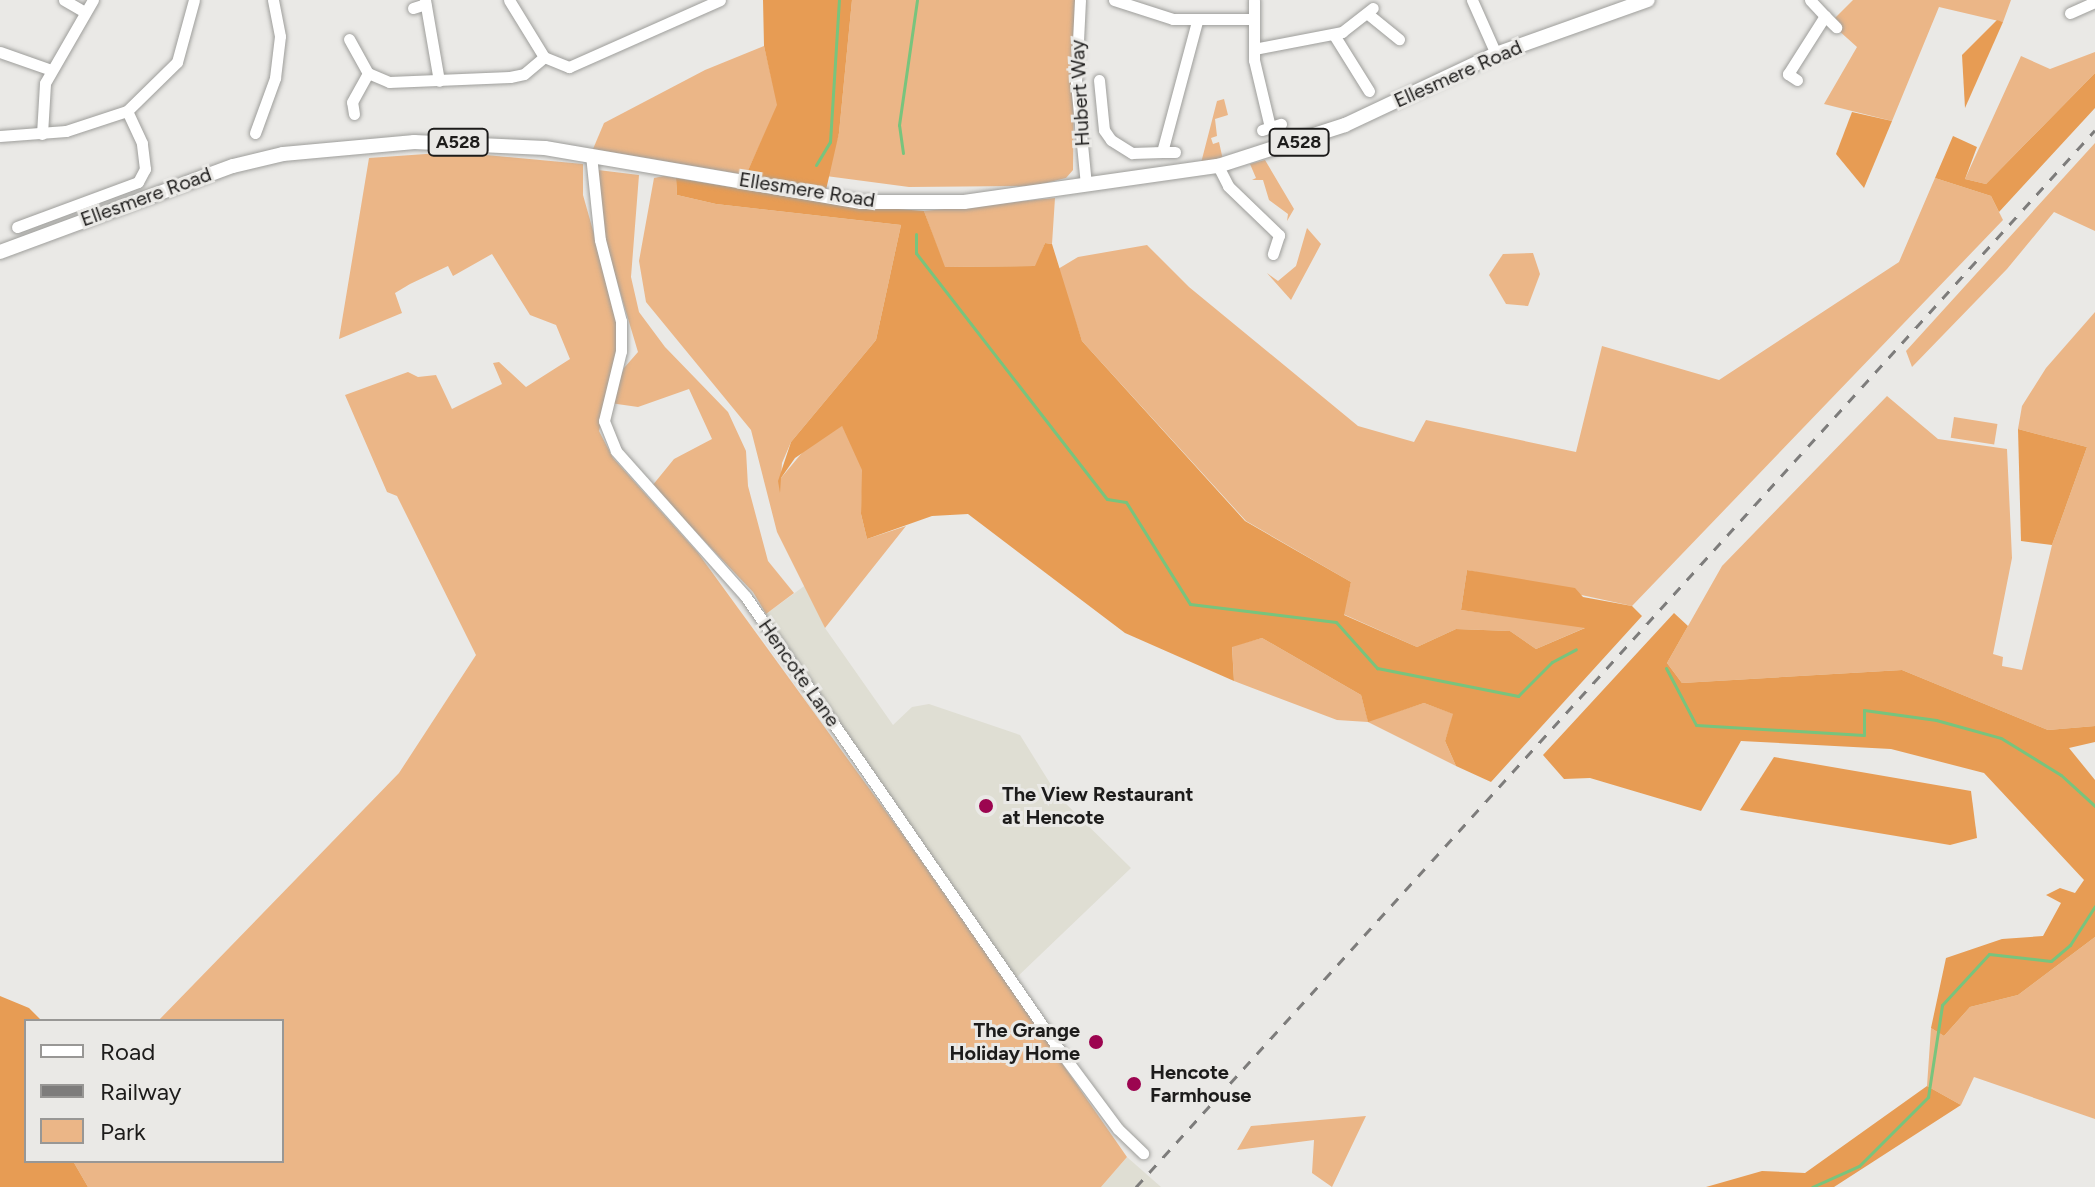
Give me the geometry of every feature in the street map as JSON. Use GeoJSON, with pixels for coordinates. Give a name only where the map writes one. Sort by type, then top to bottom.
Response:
{"type":"FeatureCollection","features":[{"type":"Feature","properties":{"kind":"main road","name":"Ellesmere Road"},"geometry":{"type":"LineString","coordinates":[[0,252],[193,179],[283,154],[414,142],[480,142],[591,155],[861,202],[964,202],[1218,166],[1345,125],[1496,54],[1648,0]]}},
{"type":"Feature","properties":{"kind":"street"},"geometry":{"type":"LineString","coordinates":[[64,0],[85,12]]}},
{"type":"Feature","properties":{"kind":"street"},"geometry":{"type":"LineString","coordinates":[[42,134],[42,95],[51,70],[93,0]]}},
{"type":"Feature","properties":{"kind":"street"},"geometry":{"type":"LineString","coordinates":[[0,136],[42,134],[127,111],[177,62],[194,0]]}},
{"type":"Feature","properties":{"kind":"street"},"geometry":{"type":"LineString","coordinates":[[255,133],[256,115],[278,55],[273,0]]}},
{"type":"Feature","properties":{"kind":"street"},"geometry":{"type":"LineString","coordinates":[[509,0],[544,57],[558,65],[584,64],[720,0]]}},
{"type":"Feature","properties":{"kind":"street","name":"Hubert Way"},"geometry":{"type":"LineString","coordinates":[[1080,0],[1076,83],[1086,185]]}},
{"type":"Feature","properties":{"kind":"street"},"geometry":{"type":"LineString","coordinates":[[1114,0],[1140,4],[1197,21],[1253,19]]}},
{"type":"Feature","properties":{"kind":"street"},"geometry":{"type":"LineString","coordinates":[[1254,0],[1254,49],[1271,127]]}},
{"type":"Feature","properties":{"kind":"street"},"geometry":{"type":"LineString","coordinates":[[1472,0],[1496,54]]}},
{"type":"Feature","properties":{"kind":"street"},"geometry":{"type":"LineString","coordinates":[[1810,0],[1836,27]]}},
{"type":"Feature","properties":{"kind":"street"},"geometry":{"type":"LineString","coordinates":[[413,8],[425,2],[439,81]]}},
{"type":"Feature","properties":{"kind":"street"},"geometry":{"type":"LineString","coordinates":[[2070,13],[2087,3]]}},
{"type":"Feature","properties":{"kind":"street"},"geometry":{"type":"LineString","coordinates":[[1254,49],[1334,35],[1371,11],[1399,39]]}},
{"type":"Feature","properties":{"kind":"street"},"geometry":{"type":"LineString","coordinates":[[1789,74],[1825,16]]}},
{"type":"Feature","properties":{"kind":"street"},"geometry":{"type":"LineString","coordinates":[[1162,152],[1197,21]]}},
{"type":"Feature","properties":{"kind":"street"},"geometry":{"type":"LineString","coordinates":[[1334,35],[1365,91]]}},
{"type":"Feature","properties":{"kind":"street"},"geometry":{"type":"LineString","coordinates":[[349,39],[358,49],[368,73],[389,82],[510,77],[524,74],[544,57]]}},
{"type":"Feature","properties":{"kind":"street"},"geometry":{"type":"LineString","coordinates":[[0,52],[51,70]]}},
{"type":"Feature","properties":{"kind":"street"},"geometry":{"type":"LineString","coordinates":[[349,109],[368,73]]}},
{"type":"Feature","properties":{"kind":"street"},"geometry":{"type":"LineString","coordinates":[[1099,80],[1102,120],[1111,140],[1132,153],[1175,152]]}},
{"type":"Feature","properties":{"kind":"street"},"geometry":{"type":"LineString","coordinates":[[22,220],[141,179],[145,169],[142,143],[127,111]]}},
{"type":"Feature","properties":{"kind":"street","name":"Hencote Lane"},"geometry":{"type":"LineString","coordinates":[[591,155],[600,240],[621,321],[621,351],[604,421],[616,451],[746,597],[1060,1051],[1118,1129],[1143,1153]]}},
{"type":"Feature","properties":{"kind":"street"},"geometry":{"type":"LineString","coordinates":[[1218,166],[1228,186],[1279,235]]}},
{"type":"Feature","properties":{"kind":"street"},"geometry":{"type":"LineString","coordinates":[[1273,254],[1279,235],[1289,227]]}},
{"type":"Feature","properties":{"kind":"shaded area"},"geometry":{"type":"Polygon","coordinates":[[[763,0],[852,0],[839,133],[826,190],[746,175],[777,105],[764,46],[763,0]]]}},
{"type":"Feature","properties":{"kind":"shaded area"},"geometry":{"type":"Polygon","coordinates":[[[1997,20],[2003,22],[1965,108],[1962,55],[1997,20]]]}},
{"type":"Feature","properties":{"kind":"shaded area"},"geometry":{"type":"Polygon","coordinates":[[[2095,73],[2095,108],[1999,212],[1991,196],[1935,178],[1953,136],[1977,147],[1965,179],[1986,184],[2095,73]]]}},
{"type":"Feature","properties":{"kind":"shaded area"},"geometry":{"type":"Polygon","coordinates":[[[1852,112],[1892,121],[1864,188],[1836,154],[1852,112]]]}},
{"type":"Feature","properties":{"kind":"shaded area"},"geometry":{"type":"Polygon","coordinates":[[[676,178],[834,204],[924,211],[945,267],[1035,266],[1045,243],[1052,244],[1082,341],[1245,521],[1351,582],[1344,615],[1417,647],[1456,629],[1510,631],[1536,649],[1585,628],[1461,610],[1467,570],[1575,588],[1583,597],[1632,606],[1642,616],[1491,782],[1456,766],[1445,741],[1453,714],[1424,703],[1368,722],[1361,695],[1262,638],[1232,647],[1234,681],[1125,633],[968,514],[932,516],[867,539],[861,514],[862,470],[842,426],[795,458],[781,478],[780,493],[778,481],[791,442],[876,340],[901,225],[716,204],[677,195],[676,178]]]}},
{"type":"Feature","properties":{"kind":"shaded area"},"geometry":{"type":"Polygon","coordinates":[[[2018,429],[2087,447],[2052,545],[2021,541],[2018,429]]]}},
{"type":"Feature","properties":{"kind":"shaded area"},"geometry":{"type":"Polygon","coordinates":[[[807,584],[825,628],[893,725],[912,707],[929,704],[1020,735],[1058,796],[1131,868],[1015,979],[766,614],[807,584]]]}},
{"type":"Feature","properties":{"kind":"shaded area"},"geometry":{"type":"Polygon","coordinates":[[[1674,613],[1688,626],[1667,663],[1682,683],[1902,670],[2048,730],[2095,726],[2095,742],[2069,748],[2095,780],[2095,937],[2018,995],[1970,1007],[1944,1036],[1931,1028],[1946,958],[2002,939],[2043,936],[2061,903],[2046,895],[2060,888],[2075,893],[2084,880],[1984,773],[1891,749],[1741,741],[1701,811],[1590,778],[1564,779],[1543,755],[1674,613]]]}},
{"type":"Feature","properties":{"kind":"shaded area"},"geometry":{"type":"Polygon","coordinates":[[[1774,757],[1971,791],[1977,838],[1950,845],[1740,810],[1774,757]]]}},
{"type":"Feature","properties":{"kind":"shaded area"},"geometry":{"type":"Polygon","coordinates":[[[0,996],[29,1008],[40,1019],[24,1019],[24,1163],[74,1163],[88,1187],[0,1187],[0,996]]]}},
{"type":"Feature","properties":{"kind":"shaded area"},"geometry":{"type":"Polygon","coordinates":[[[1927,1086],[1961,1105],[1834,1187],[1706,1187],[1762,1171],[1805,1173],[1927,1086]]]}},
{"type":"Feature","properties":{"kind":"shaded area"},"geometry":{"type":"Polygon","coordinates":[[[1127,1157],[1161,1187],[1101,1187],[1127,1157]]]}},
{"type":"Feature","properties":{"kind":"green space"},"geometry":{"type":"Polygon","coordinates":[[[852,0],[1075,0],[1073,170],[1066,178],[1033,186],[909,187],[826,176],[839,133],[852,0]]]}},
{"type":"Feature","properties":{"kind":"green space"},"geometry":{"type":"Polygon","coordinates":[[[1853,0],[2011,0],[2003,22],[1939,7],[1892,121],[1824,104],[1857,47],[1837,29],[1841,24],[1835,18],[1853,0]]]}},
{"type":"Feature","properties":{"kind":"green space"},"geometry":{"type":"Polygon","coordinates":[[[764,46],[778,105],[746,175],[593,149],[604,123],[705,70],[764,46]]]}},
{"type":"Feature","properties":{"kind":"green space"},"geometry":{"type":"Polygon","coordinates":[[[2095,52],[2095,73],[1986,184],[1965,179],[2021,56],[2050,69],[2095,52]]]}},
{"type":"Feature","properties":{"kind":"green space"},"geometry":{"type":"Polygon","coordinates":[[[1224,99],[1228,115],[1215,119],[1217,136],[1211,138],[1213,144],[1219,142],[1223,160],[1201,163],[1217,101],[1224,99]]]}},
{"type":"Feature","properties":{"kind":"green space"},"geometry":{"type":"Polygon","coordinates":[[[2095,143],[2095,231],[2054,212],[2007,269],[1912,367],[1906,351],[2095,143]]]}},
{"type":"Feature","properties":{"kind":"green space"},"geometry":{"type":"Polygon","coordinates":[[[454,152],[583,164],[583,195],[618,319],[619,349],[599,431],[613,458],[698,553],[911,846],[1127,1157],[1101,1187],[88,1187],[74,1163],[284,1163],[284,1019],[160,1019],[399,773],[476,655],[397,496],[387,492],[345,395],[408,372],[418,377],[436,375],[452,409],[502,384],[493,363],[499,362],[526,387],[570,359],[556,325],[530,315],[492,254],[453,276],[448,266],[410,284],[395,293],[402,313],[339,339],[369,158],[454,152]]]}},
{"type":"Feature","properties":{"kind":"green space"},"geometry":{"type":"Polygon","coordinates":[[[1265,160],[1294,209],[1287,221],[1288,214],[1269,200],[1263,180],[1252,180],[1256,178],[1250,164],[1265,160]]]}},
{"type":"Feature","properties":{"kind":"green space"},"geometry":{"type":"Polygon","coordinates":[[[598,170],[639,175],[631,277],[639,312],[665,347],[728,412],[746,451],[748,486],[768,561],[794,593],[766,614],[753,592],[652,486],[674,459],[712,439],[689,389],[638,407],[610,403],[624,368],[638,352],[604,238],[598,170]]]}},
{"type":"Feature","properties":{"kind":"green space"},"geometry":{"type":"Polygon","coordinates":[[[654,178],[676,178],[677,195],[716,204],[901,225],[876,340],[791,442],[782,463],[781,478],[811,442],[842,425],[863,470],[861,514],[867,539],[906,526],[825,628],[777,532],[751,430],[646,302],[639,261],[654,178]]]}},
{"type":"Feature","properties":{"kind":"green space"},"geometry":{"type":"Polygon","coordinates":[[[1935,178],[1991,196],[2003,220],[1632,606],[1467,570],[1461,610],[1587,627],[1536,649],[1510,631],[1456,629],[1417,647],[1343,614],[1351,582],[1246,521],[1082,341],[1058,269],[1078,257],[1147,245],[1189,287],[1358,426],[1414,442],[1426,420],[1576,452],[1602,346],[1719,380],[1899,262],[1935,178]]]}},
{"type":"Feature","properties":{"kind":"green space"},"geometry":{"type":"Polygon","coordinates":[[[1055,198],[1052,244],[1045,243],[1036,266],[944,267],[924,211],[1055,198]]]}},
{"type":"Feature","properties":{"kind":"green space"},"geometry":{"type":"Polygon","coordinates":[[[1307,228],[1321,244],[1291,300],[1267,273],[1278,281],[1296,266],[1307,228]]]}},
{"type":"Feature","properties":{"kind":"green space"},"geometry":{"type":"Polygon","coordinates":[[[1533,253],[1540,274],[1528,306],[1506,304],[1489,275],[1503,254],[1533,253]]]}},
{"type":"Feature","properties":{"kind":"green space"},"geometry":{"type":"Polygon","coordinates":[[[2095,312],[2095,726],[2048,730],[1902,670],[1682,683],[1667,663],[1722,566],[1887,396],[1938,439],[2007,449],[2012,558],[1993,654],[2003,657],[2002,666],[2022,670],[2052,545],[2087,447],[2018,429],[2022,406],[2046,368],[2095,312]]]}},
{"type":"Feature","properties":{"kind":"green space"},"geometry":{"type":"Polygon","coordinates":[[[1954,417],[1997,424],[1994,445],[1951,438],[1954,417]]]}},
{"type":"Feature","properties":{"kind":"green space"},"geometry":{"type":"Polygon","coordinates":[[[1262,638],[1361,695],[1368,721],[1424,703],[1454,714],[1445,741],[1456,766],[1368,722],[1337,720],[1234,681],[1232,646],[1262,638]]]}},
{"type":"Feature","properties":{"kind":"green space"},"geometry":{"type":"Polygon","coordinates":[[[2095,937],[2095,1119],[1974,1077],[1961,1105],[1927,1086],[1931,1028],[1944,1036],[1970,1007],[2018,995],[2095,937]]]}},
{"type":"Feature","properties":{"kind":"green space"},"geometry":{"type":"Polygon","coordinates":[[[1366,1116],[1332,1187],[1312,1173],[1314,1140],[1237,1150],[1251,1126],[1366,1116]]]}},
{"type":"Feature","properties":{"kind":"waterway"},"geometry":{"type":"LineString","coordinates":[[816,165],[830,142],[839,0]]}},
{"type":"Feature","properties":{"kind":"waterway"},"geometry":{"type":"LineString","coordinates":[[903,153],[899,125],[917,0]]}},
{"type":"Feature","properties":{"kind":"waterway"},"geometry":{"type":"LineString","coordinates":[[916,234],[916,253],[1107,499],[1126,502],[1190,604],[1336,622],[1377,668],[1518,696],[1552,662],[1576,649]]}},
{"type":"Feature","properties":{"kind":"waterway"},"geometry":{"type":"LineString","coordinates":[[1666,668],[1696,725],[1864,735],[1864,710],[1936,720],[2001,738],[2061,775],[2095,806]]}},
{"type":"Feature","properties":{"kind":"waterway"},"geometry":{"type":"LineString","coordinates":[[1812,1187],[1859,1166],[1928,1097],[1942,1005],[1989,954],[2051,961],[2070,945],[2095,906]]}},
{"type":"Feature","properties":{"kind":"railway"},"geometry":{"type":"LineString","coordinates":[[1136,1187],[2095,130]]}},
{"type":"Feature","properties":{"kind":"place","name":"The View Restaurant at Hencote"},"geometry":{"type":"Point","coordinates":[986,806]}},
{"type":"Feature","properties":{"kind":"place","name":"The Grange Holiday Home"},"geometry":{"type":"Point","coordinates":[1096,1042]}},
{"type":"Feature","properties":{"kind":"place","name":"Hencote Farmhouse"},"geometry":{"type":"Point","coordinates":[1134,1084]}}]}
